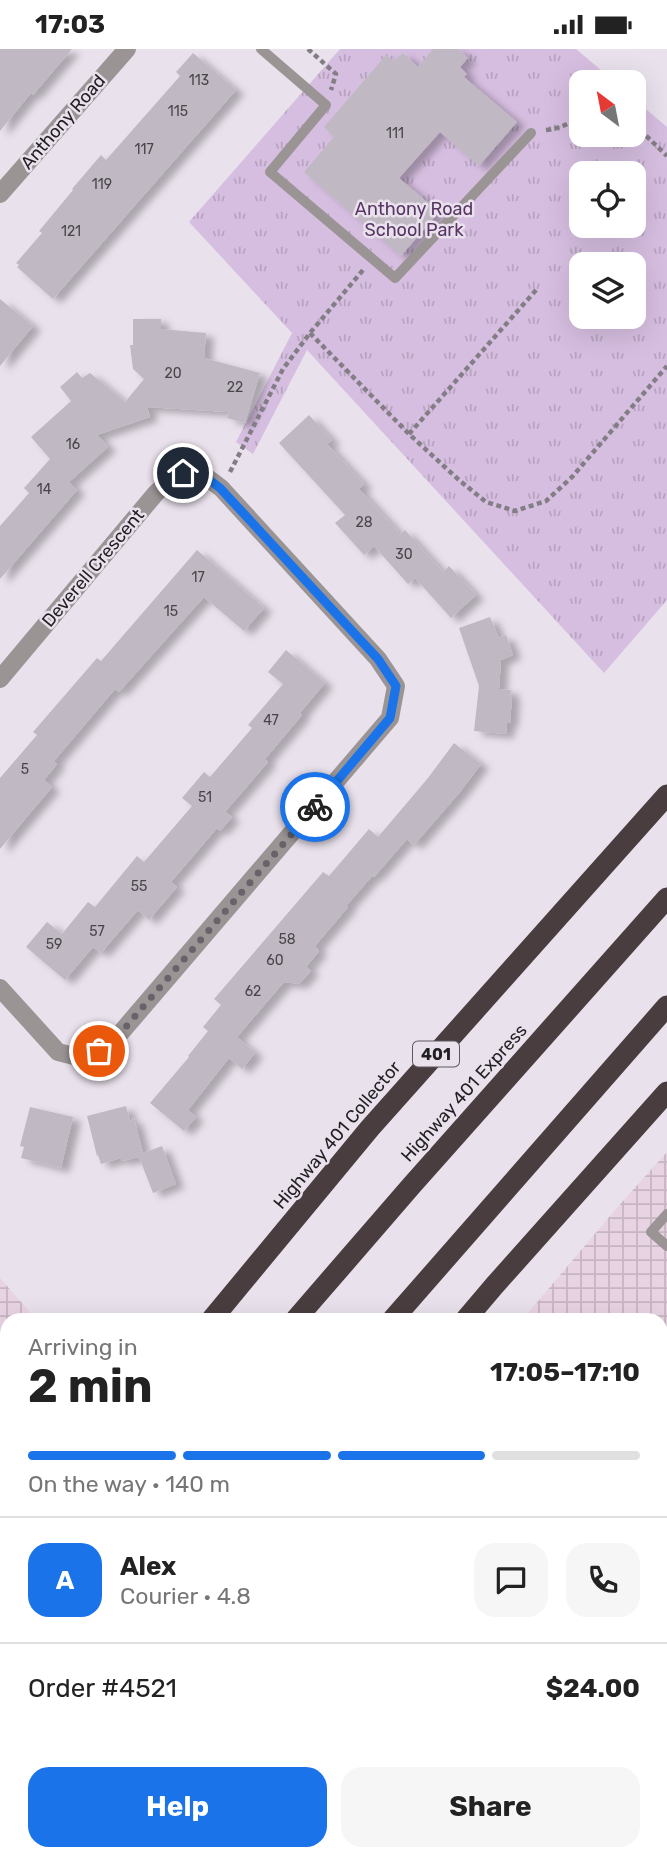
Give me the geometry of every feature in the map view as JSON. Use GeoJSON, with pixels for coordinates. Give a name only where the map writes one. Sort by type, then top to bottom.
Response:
{"type":"FeatureCollection","features":[{"type":"Feature","properties":{"kind":"highway","name":"Highway 401 Collector"},"geometry":{"type":"LineString","coordinates":[[217,1313],[370,1128],[667,795]]}},
{"type":"Feature","properties":{"kind":"highway","name":"Highway 401 Express"},"geometry":{"type":"LineString","coordinates":[[301,1313],[667,898]]}},
{"type":"Feature","properties":{"kind":"highway"},"geometry":{"type":"LineString","coordinates":[[398,1313],[667,1006]]}},
{"type":"Feature","properties":{"kind":"highway"},"geometry":{"type":"LineString","coordinates":[[471,1313],[667,1092]]}},
{"type":"Feature","properties":{"kind":"street","name":"Anthony Road"},"geometry":{"type":"LineString","coordinates":[[0,194],[127,49]]}},
{"type":"Feature","properties":{"kind":"street","name":"Deverell Crescent"},"geometry":{"type":"LineString","coordinates":[[0,679],[156,493],[183,473],[203,475],[220,488],[378,659],[396,686],[390,718],[112,1043],[86,1059],[58,1052],[0,988]]}},
{"type":"Feature","properties":{"kind":"lane"},"geometry":{"type":"LineString","coordinates":[[261,49],[326,105],[270,172],[396,278],[531,133]]}},
{"type":"Feature","properties":{"kind":"lane"},"geometry":{"type":"LineString","coordinates":[[667,1214],[651,1231],[667,1246]]}},
{"type":"Feature","properties":{"kind":"path"},"geometry":{"type":"LineString","coordinates":[[308,49],[336,74],[326,105]]}},
{"type":"Feature","properties":{"kind":"path"},"geometry":{"type":"LineString","coordinates":[[531,133],[569,124]]}},
{"type":"Feature","properties":{"kind":"path"},"geometry":{"type":"LineString","coordinates":[[646,136],[667,156]]}},
{"type":"Feature","properties":{"kind":"path"},"geometry":{"type":"LineString","coordinates":[[220,488],[283,369],[373,259]]}},
{"type":"Feature","properties":{"kind":"path"},"geometry":{"type":"LineString","coordinates":[[409,434],[537,289]]}},
{"type":"Feature","properties":{"kind":"path"},"geometry":{"type":"LineString","coordinates":[[310,333],[409,434],[459,480],[486,502],[515,511],[546,501],[572,477],[667,366]]}},
{"type":"Feature","properties":{"kind":"shaded area"},"geometry":{"type":"Polygon","coordinates":[[[667,1152],[667,1313],[528,1313],[667,1152]]]}},
{"type":"Feature","properties":{"kind":"shaded area"},"geometry":{"type":"Polygon","coordinates":[[[0,1278],[31,1313],[0,1313],[0,1278]]]}},
{"type":"Feature","properties":{"kind":"green space","name":"Anthony Road School Park"},"geometry":{"type":"Polygon","coordinates":[[[340,49],[576,49],[601,70],[569,70],[569,147],[646,147],[646,109],[667,127],[667,600],[604,673],[307,350],[253,454],[236,442],[292,333],[189,222],[340,49]]]}},
{"type":"Feature","properties":{"kind":"building"},"geometry":{"type":"Polygon","coordinates":[[[0,49],[72,49],[0,131],[0,49]]]}},
{"type":"Feature","properties":{"kind":"building"},"geometry":{"type":"Polygon","coordinates":[[[433,49],[458,49],[468,58],[460,67],[467,74],[464,77],[517,122],[479,166],[440,132],[399,178],[439,212],[401,256],[304,172],[334,137],[324,127],[386,55],[394,61],[403,53],[418,67],[433,49]]]}},
{"type":"Feature","properties":{"kind":"building"},"geometry":{"type":"Polygon","coordinates":[[[193,53],[236,90],[53,299],[17,267],[19,265],[16,263],[101,155],[106,160],[180,76],[176,72],[193,53]]]}},
{"type":"Feature","properties":{"kind":"building"},"geometry":{"type":"Polygon","coordinates":[[[0,299],[33,326],[0,366],[0,299]]]}},
{"type":"Feature","properties":{"kind":"building"},"geometry":{"type":"Polygon","coordinates":[[[133,319],[161,319],[161,329],[206,333],[204,358],[260,373],[245,423],[227,418],[229,412],[147,407],[150,417],[97,435],[108,447],[69,482],[77,490],[0,579],[0,526],[29,493],[24,488],[50,459],[31,437],[71,401],[60,387],[77,372],[82,378],[90,373],[125,402],[144,379],[133,369],[130,345],[133,345],[133,319]]]}},
{"type":"Feature","properties":{"kind":"building"},"geometry":{"type":"Polygon","coordinates":[[[309,415],[332,440],[327,444],[364,484],[359,489],[400,534],[405,530],[443,572],[449,566],[476,595],[451,618],[415,578],[408,584],[374,546],[364,555],[335,523],[345,515],[279,443],[309,415]]]}},
{"type":"Feature","properties":{"kind":"building"},"geometry":{"type":"Polygon","coordinates":[[[197,550],[264,608],[244,631],[204,597],[119,692],[115,689],[54,761],[57,764],[44,780],[52,787],[0,849],[0,778],[37,735],[33,732],[97,658],[101,661],[197,550]]]}},
{"type":"Feature","properties":{"kind":"building"},"geometry":{"type":"Polygon","coordinates":[[[490,617],[499,638],[506,635],[513,655],[501,660],[499,689],[511,690],[512,696],[510,723],[507,723],[506,734],[474,731],[479,686],[459,628],[490,617]]]}},
{"type":"Feature","properties":{"kind":"building"},"geometry":{"type":"Polygon","coordinates":[[[286,650],[325,683],[265,759],[268,762],[225,812],[232,817],[220,831],[217,828],[171,882],[177,887],[149,920],[138,910],[101,953],[93,947],[65,980],[26,947],[47,922],[62,934],[88,902],[95,907],[137,856],[144,862],[192,806],[182,798],[204,772],[210,777],[252,728],[248,725],[283,684],[268,672],[286,650]]]}},
{"type":"Feature","properties":{"kind":"building"},"geometry":{"type":"Polygon","coordinates":[[[454,743],[481,764],[414,845],[407,839],[346,906],[348,907],[315,946],[319,951],[306,967],[311,971],[299,984],[284,982],[237,1037],[255,1053],[242,1069],[229,1058],[188,1110],[196,1117],[184,1131],[150,1103],[208,1031],[203,1027],[221,1005],[214,999],[323,872],[329,876],[369,829],[378,837],[454,743]]]}},
{"type":"Feature","properties":{"kind":"building"},"geometry":{"type":"Polygon","coordinates":[[[126,1106],[130,1121],[134,1118],[143,1153],[162,1146],[176,1184],[153,1193],[139,1157],[122,1161],[121,1158],[101,1164],[87,1116],[126,1106]]]}},
{"type":"Feature","properties":{"kind":"building"},"geometry":{"type":"Polygon","coordinates":[[[30,1107],[73,1117],[61,1168],[21,1158],[24,1147],[20,1146],[30,1107]]]}},
{"type":"Feature","properties":{"kind":"way so far"},"geometry":{"type":"LineString","coordinates":[[99,1051],[112,1043],[315,807]]}},
{"type":"Feature","properties":{"kind":"route"},"geometry":{"type":"LineString","coordinates":[[183,473],[203,475],[220,488],[378,659],[396,686],[390,718],[315,807]]}}]}
